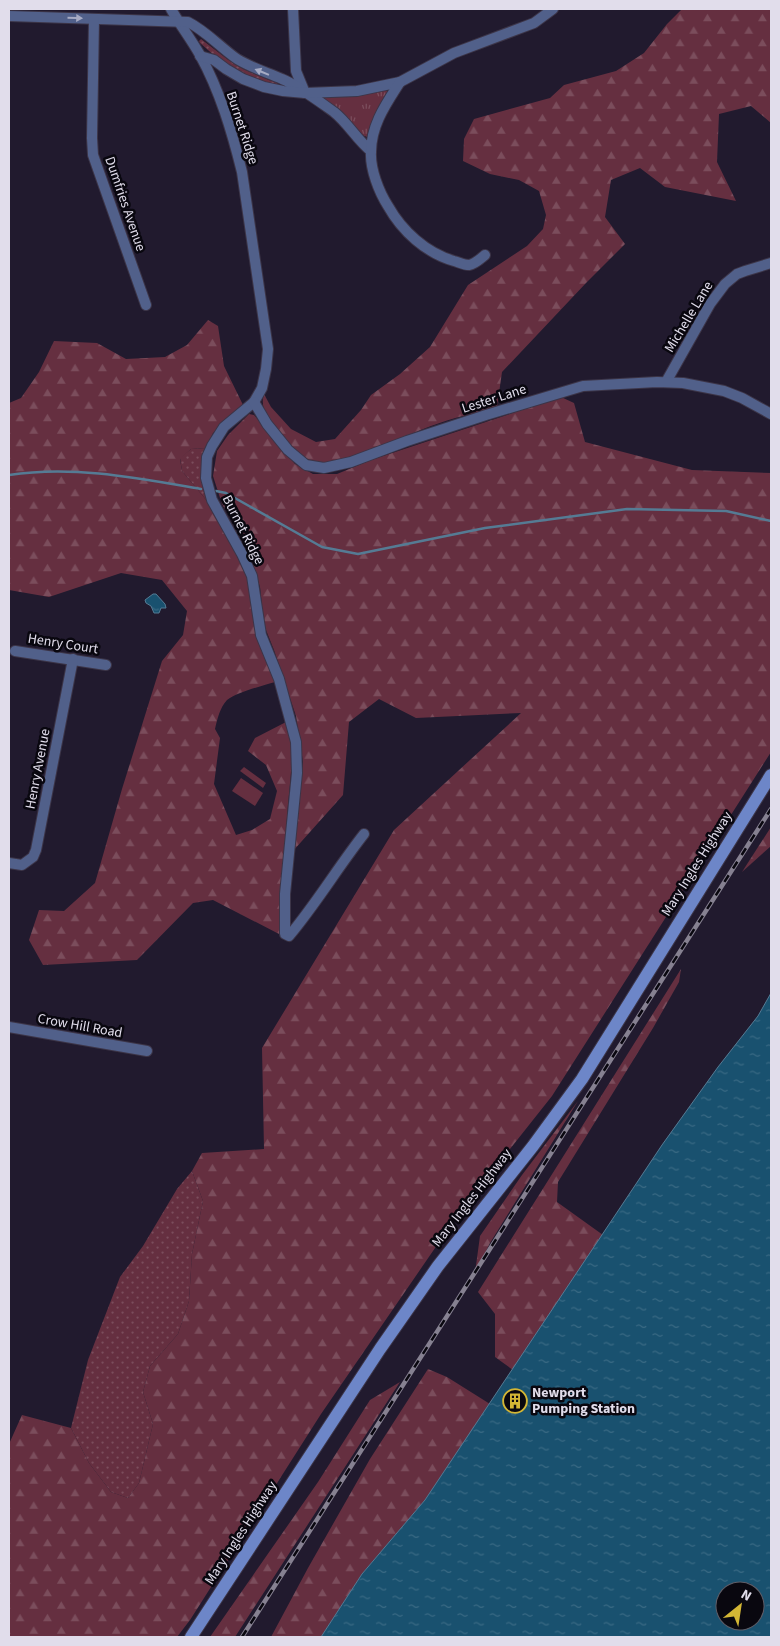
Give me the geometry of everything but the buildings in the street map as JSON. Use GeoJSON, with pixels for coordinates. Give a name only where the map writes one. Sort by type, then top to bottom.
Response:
{"type":"FeatureCollection","features":[{"type":"Feature","properties":{"kind":"street","name":"Burnet Ridge"},"geometry":{"type":"LineString","coordinates":[[171,9],[200,56],[229,125],[242,172],[268,349],[268,361],[263,385],[258,397],[224,427],[212,446],[208,457],[206,478],[212,500],[252,576],[261,635],[279,679],[296,742],[296,773],[285,894],[285,934],[289,936],[312,909],[343,861],[364,834]]}},
{"type":"Feature","properties":{"kind":"street"},"geometry":{"type":"LineString","coordinates":[[293,9],[296,71],[305,93]]}},
{"type":"Feature","properties":{"kind":"street"},"geometry":{"type":"LineString","coordinates":[[200,56],[214,60],[226,69],[264,87],[283,92],[305,93],[358,90],[400,82],[454,53],[534,23],[553,9]]}},
{"type":"Feature","properties":{"kind":"street"},"geometry":{"type":"LineString","coordinates":[[9,16],[188,22],[197,26],[224,50],[244,63],[261,72],[284,79],[341,118],[371,151]]}},
{"type":"Feature","properties":{"kind":"street","name":"Dumfries Avenue"},"geometry":{"type":"LineString","coordinates":[[94,18],[93,156],[146,305]]}},
{"type":"Feature","properties":{"kind":"street"},"geometry":{"type":"LineString","coordinates":[[400,82],[378,118],[372,139],[371,151],[374,172],[380,191],[402,226],[415,240],[440,256],[469,265],[479,261],[485,255]]}},
{"type":"Feature","properties":{"kind":"street","name":"Michelle Lane"},"geometry":{"type":"LineString","coordinates":[[666,382],[710,304],[725,284],[737,274],[771,263]]}},
{"type":"Feature","properties":{"kind":"street","name":"Lester Lane"},"geometry":{"type":"LineString","coordinates":[[254,402],[267,424],[288,450],[306,465],[324,468],[343,464],[407,441],[574,388],[605,384],[666,382],[696,385],[724,391],[742,398],[771,414]]}},
{"type":"Feature","properties":{"kind":"street","name":"Henry Court"},"geometry":{"type":"LineString","coordinates":[[15,651],[106,665]]}},
{"type":"Feature","properties":{"kind":"street","name":"Henry Avenue"},"geometry":{"type":"LineString","coordinates":[[9,863],[25,863],[33,857],[36,850],[73,659]]}},
{"type":"Feature","properties":{"kind":"street","name":"Mary Ingles Highway"},"geometry":{"type":"LineString","coordinates":[[191,1637],[380,1349],[438,1266],[582,1079],[771,775]]}},
{"type":"Feature","properties":{"kind":"street","name":"Crow Hill Road"},"geometry":{"type":"LineString","coordinates":[[9,1027],[147,1051]]}},
{"type":"Feature","properties":{"kind":"green space"},"geometry":{"type":"Polygon","coordinates":[[[682,9],[771,9],[771,123],[751,106],[719,114],[717,162],[736,201],[665,187],[640,168],[611,180],[605,217],[625,244],[502,372],[497,407],[439,423],[372,451],[339,461],[324,463],[312,461],[293,449],[266,414],[263,404],[264,394],[271,407],[291,429],[316,442],[335,439],[361,410],[371,395],[400,374],[430,347],[468,285],[527,246],[543,229],[546,215],[539,191],[519,180],[490,174],[463,161],[464,139],[474,119],[550,98],[564,85],[616,71],[644,53],[667,24],[682,9]]]}},
{"type":"Feature","properties":{"kind":"green space"},"geometry":{"type":"Polygon","coordinates":[[[201,39],[243,69],[276,82],[279,85],[248,77],[216,57],[200,43],[201,39]]]}},
{"type":"Feature","properties":{"kind":"green space"},"geometry":{"type":"Polygon","coordinates":[[[385,89],[388,92],[367,137],[362,135],[339,111],[321,98],[322,95],[385,89]]]}},
{"type":"Feature","properties":{"kind":"green space"},"geometry":{"type":"Polygon","coordinates":[[[208,320],[218,326],[224,366],[243,405],[213,433],[206,448],[191,449],[180,459],[182,471],[212,507],[247,572],[275,682],[237,694],[227,700],[222,706],[215,729],[220,738],[214,784],[236,835],[252,830],[270,819],[277,791],[266,765],[248,751],[255,738],[288,721],[292,757],[281,929],[279,934],[213,900],[193,903],[137,960],[43,965],[29,940],[39,910],[64,911],[95,883],[162,661],[183,635],[187,611],[162,580],[121,573],[49,597],[9,590],[9,403],[21,398],[39,372],[54,341],[97,343],[126,359],[165,357],[187,345],[208,320]]]}},
{"type":"Feature","properties":{"kind":"green space"},"geometry":{"type":"Polygon","coordinates":[[[561,397],[574,403],[585,442],[692,470],[771,473],[771,752],[552,1096],[457,1216],[321,1414],[190,1620],[177,1637],[9,1637],[9,1444],[22,1415],[71,1428],[89,1463],[111,1492],[128,1498],[139,1483],[153,1424],[143,1392],[150,1366],[178,1334],[189,1301],[192,1254],[203,1201],[192,1171],[202,1153],[264,1149],[262,1048],[394,830],[521,713],[416,718],[379,699],[349,722],[343,795],[293,851],[303,762],[296,716],[264,625],[260,587],[248,548],[222,504],[213,476],[217,451],[228,435],[249,414],[254,415],[295,464],[313,474],[337,474],[371,460],[561,397]]]}},
{"type":"Feature","properties":{"kind":"green space"},"geometry":{"type":"Polygon","coordinates":[[[206,448],[202,465],[202,484],[212,507],[182,471],[180,458],[191,449],[206,448]]]}},
{"type":"Feature","properties":{"kind":"green space"},"geometry":{"type":"Polygon","coordinates":[[[244,767],[266,783],[263,788],[240,771],[244,767]]]}},
{"type":"Feature","properties":{"kind":"green space"},"geometry":{"type":"Polygon","coordinates":[[[241,778],[263,793],[255,806],[232,791],[241,778]]]}},
{"type":"Feature","properties":{"kind":"green space"},"geometry":{"type":"Polygon","coordinates":[[[771,827],[771,846],[742,872],[771,827]]]}},
{"type":"Feature","properties":{"kind":"green space"},"geometry":{"type":"Polygon","coordinates":[[[681,969],[679,982],[653,1028],[558,1182],[557,1202],[603,1235],[513,1370],[495,1357],[495,1314],[478,1292],[681,969]]]}},
{"type":"Feature","properties":{"kind":"green space"},"geometry":{"type":"Polygon","coordinates":[[[578,1101],[490,1243],[475,1273],[480,1236],[522,1175],[578,1101]]]}},
{"type":"Feature","properties":{"kind":"green space"},"geometry":{"type":"Polygon","coordinates":[[[192,1171],[203,1201],[192,1254],[189,1301],[178,1334],[150,1366],[143,1392],[153,1424],[139,1483],[128,1498],[111,1492],[89,1463],[71,1428],[88,1360],[120,1277],[143,1246],[177,1189],[192,1171]]]}},
{"type":"Feature","properties":{"kind":"green space"},"geometry":{"type":"Polygon","coordinates":[[[428,1369],[447,1377],[490,1404],[425,1500],[362,1574],[321,1637],[271,1637],[370,1459],[428,1369]]]}},
{"type":"Feature","properties":{"kind":"green space"},"geometry":{"type":"Polygon","coordinates":[[[400,1382],[235,1637],[210,1637],[318,1482],[370,1400],[400,1382]]]}},
{"type":"Feature","properties":{"kind":"water"},"geometry":{"type":"Polygon","coordinates":[[[156,594],[165,604],[166,608],[161,608],[159,613],[154,613],[151,606],[145,600],[156,594]]]}},
{"type":"Feature","properties":{"kind":"water"},"geometry":{"type":"Polygon","coordinates":[[[771,993],[771,1637],[321,1637],[362,1574],[425,1500],[662,1145],[718,1067],[758,1016],[771,993]]]}},
{"type":"Feature","properties":{"kind":"waterway"},"geometry":{"type":"LineString","coordinates":[[9,475],[33,472],[81,472],[129,477],[201,489]]}},
{"type":"Feature","properties":{"kind":"waterway"},"geometry":{"type":"LineString","coordinates":[[216,491],[226,493],[322,547],[358,554],[485,528],[627,509],[726,511],[771,521]]}},
{"type":"Feature","properties":{"kind":"railway"},"geometry":{"type":"LineString","coordinates":[[242,1637],[771,809]]}},
{"type":"Feature","properties":{"kind":"place","name":"Newport Pumping Station"},"geometry":{"type":"Point","coordinates":[515,1401]}}]}
